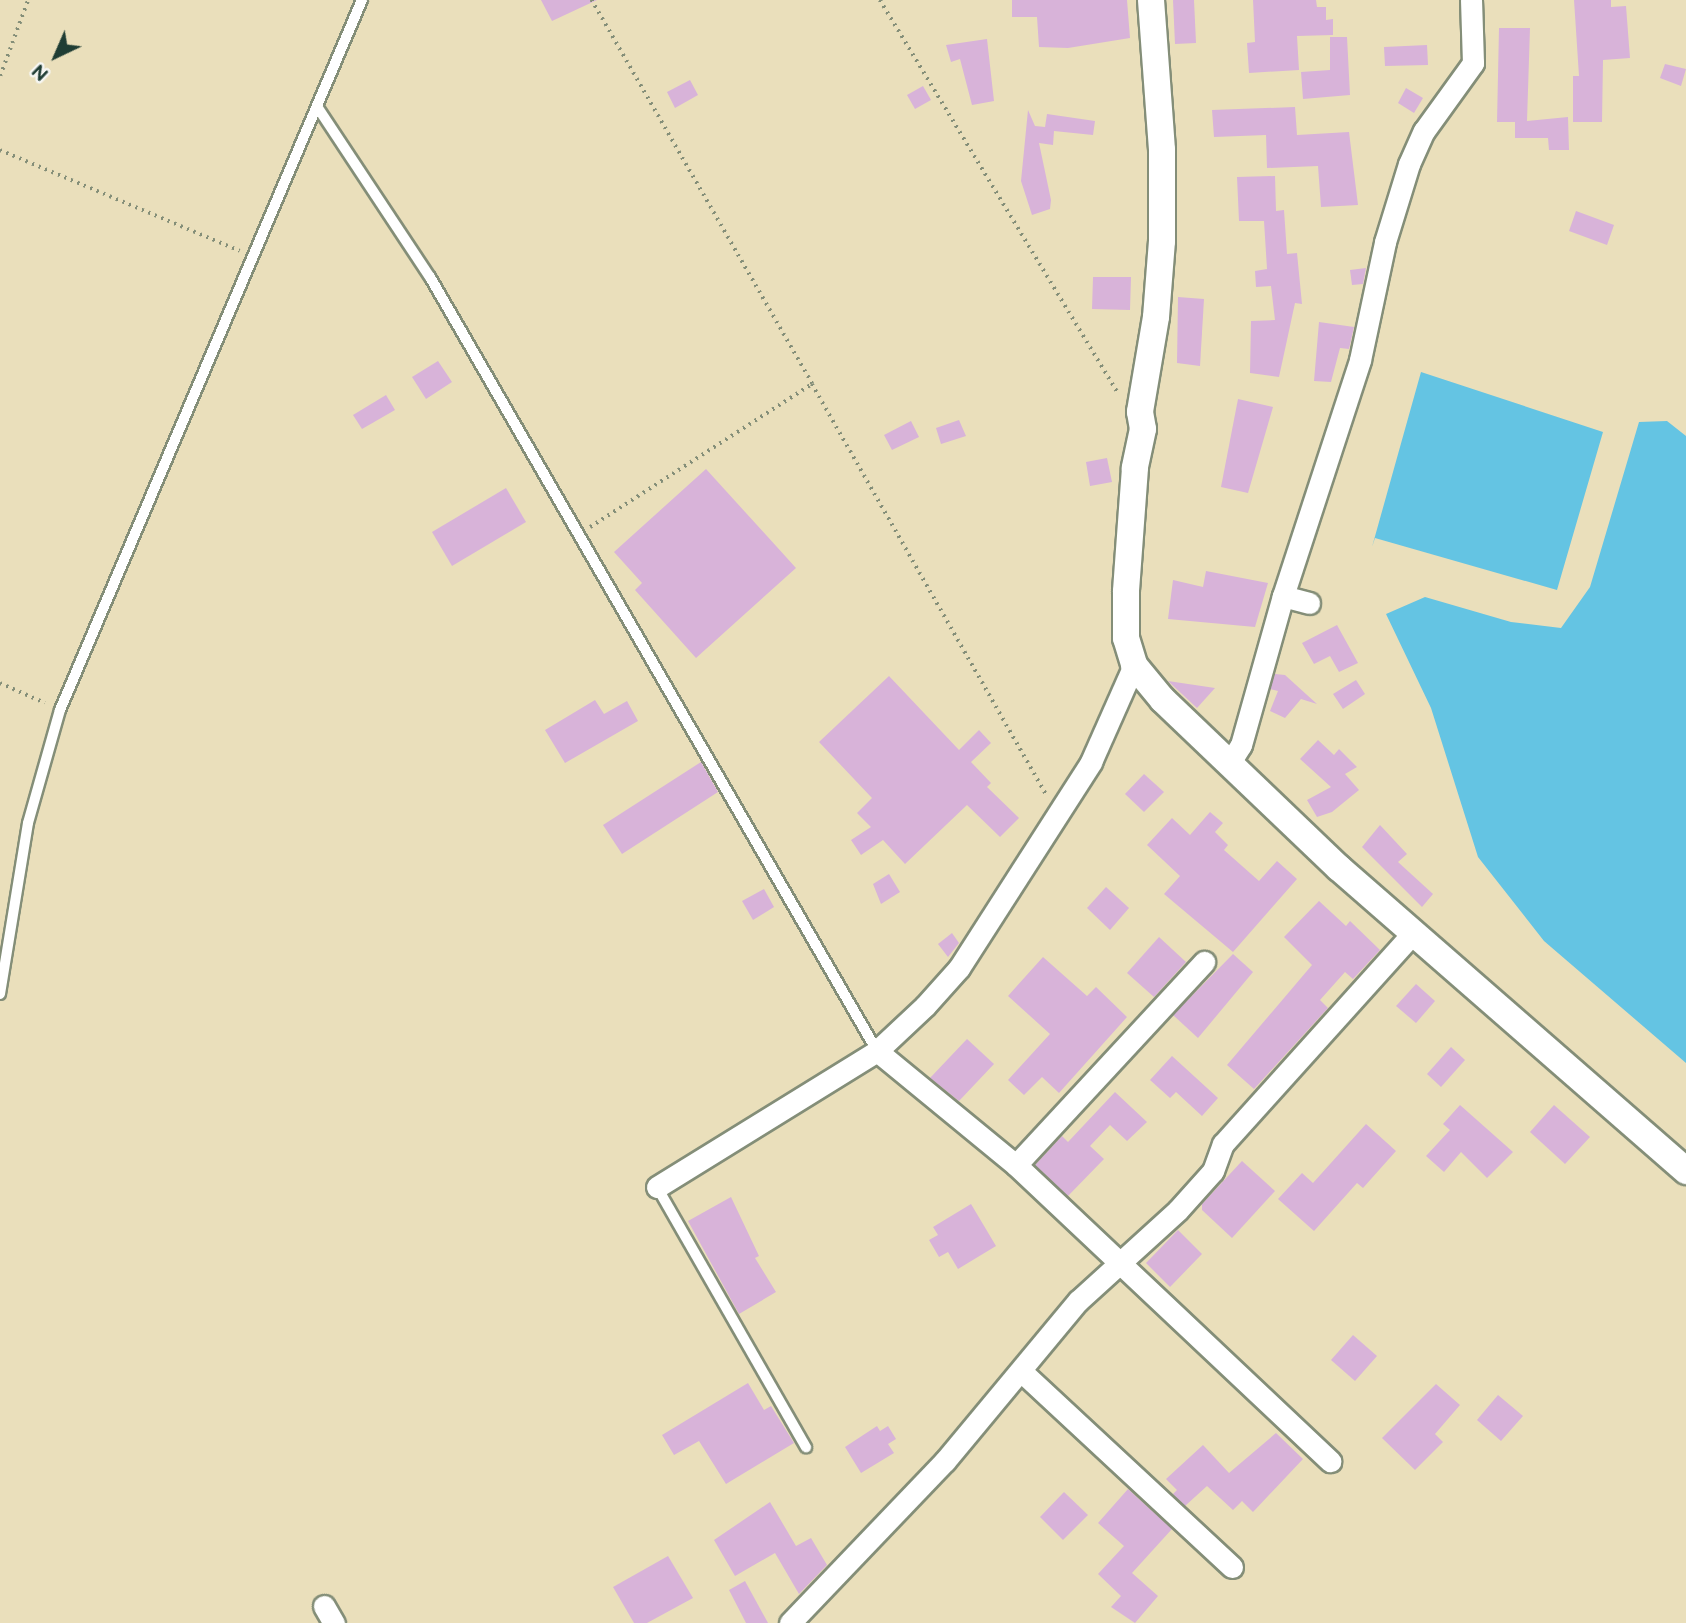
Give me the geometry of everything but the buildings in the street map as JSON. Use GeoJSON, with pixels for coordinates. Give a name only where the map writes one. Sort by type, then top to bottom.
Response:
{"type":"FeatureCollection","features":[{"type":"Feature","properties":{"kind":"street"},"geometry":{"type":"LineString","coordinates":[[1151,0],[1162,150],[1162,241],[1156,317],[1140,412],[1143,429],[1135,468],[1125,620],[1134,665],[1153,691],[1228,764],[1412,934],[1686,1171]]}},
{"type":"Feature","properties":{"kind":"street"},"geometry":{"type":"LineString","coordinates":[[1228,764],[1241,745],[1283,596],[1360,360],[1385,242],[1409,164],[1424,131],[1474,63],[1471,0]]}},
{"type":"Feature","properties":{"kind":"street"},"geometry":{"type":"LineString","coordinates":[[1283,596],[1309,603]]}},
{"type":"Feature","properties":{"kind":"street"},"geometry":{"type":"LineString","coordinates":[[657,1186],[877,1051],[959,968],[1091,762],[1134,665]]}},
{"type":"Feature","properties":{"kind":"street"},"geometry":{"type":"LineString","coordinates":[[790,1623],[860,1554],[1021,1371],[1078,1301],[1195,1191],[1213,1171],[1223,1144],[1412,934]]}},
{"type":"Feature","properties":{"kind":"street"},"geometry":{"type":"LineString","coordinates":[[1016,1166],[1204,962]]}},
{"type":"Feature","properties":{"kind":"street"},"geometry":{"type":"LineString","coordinates":[[877,1051],[1016,1166],[1116,1263],[1331,1461]]}},
{"type":"Feature","properties":{"kind":"street"},"geometry":{"type":"LineString","coordinates":[[1021,1371],[1232,1567]]}},
{"type":"Feature","properties":{"kind":"lane"},"geometry":{"type":"LineString","coordinates":[[0,994],[28,823],[60,710],[362,0]]}},
{"type":"Feature","properties":{"kind":"lane"},"geometry":{"type":"LineString","coordinates":[[318,108],[430,277],[877,1051]]}},
{"type":"Feature","properties":{"kind":"lane"},"geometry":{"type":"LineString","coordinates":[[657,1186],[806,1447]]}},
{"type":"Feature","properties":{"kind":"path"},"geometry":{"type":"LineString","coordinates":[[0,76],[27,0]]}},
{"type":"Feature","properties":{"kind":"path"},"geometry":{"type":"LineString","coordinates":[[591,0],[1058,814]]}},
{"type":"Feature","properties":{"kind":"path"},"geometry":{"type":"LineString","coordinates":[[880,0],[1125,403],[1140,412]]}},
{"type":"Feature","properties":{"kind":"path"},"geometry":{"type":"LineString","coordinates":[[0,149],[252,256]]}},
{"type":"Feature","properties":{"kind":"path"},"geometry":{"type":"LineString","coordinates":[[580,533],[813,384]]}},
{"type":"Feature","properties":{"kind":"path"},"geometry":{"type":"LineString","coordinates":[[0,683],[60,710]]}},
{"type":"Feature","properties":{"kind":"water"},"geometry":{"type":"Polygon","coordinates":[[[1421,372],[1603,432],[1557,590],[1375,538],[1372,547],[1421,372]]]}},
{"type":"Feature","properties":{"kind":"water"},"geometry":{"type":"Polygon","coordinates":[[[1667,421],[1686,436],[1686,1063],[1544,941],[1478,857],[1431,708],[1386,614],[1425,597],[1511,622],[1561,628],[1590,587],[1639,422],[1667,421]]]}}]}
